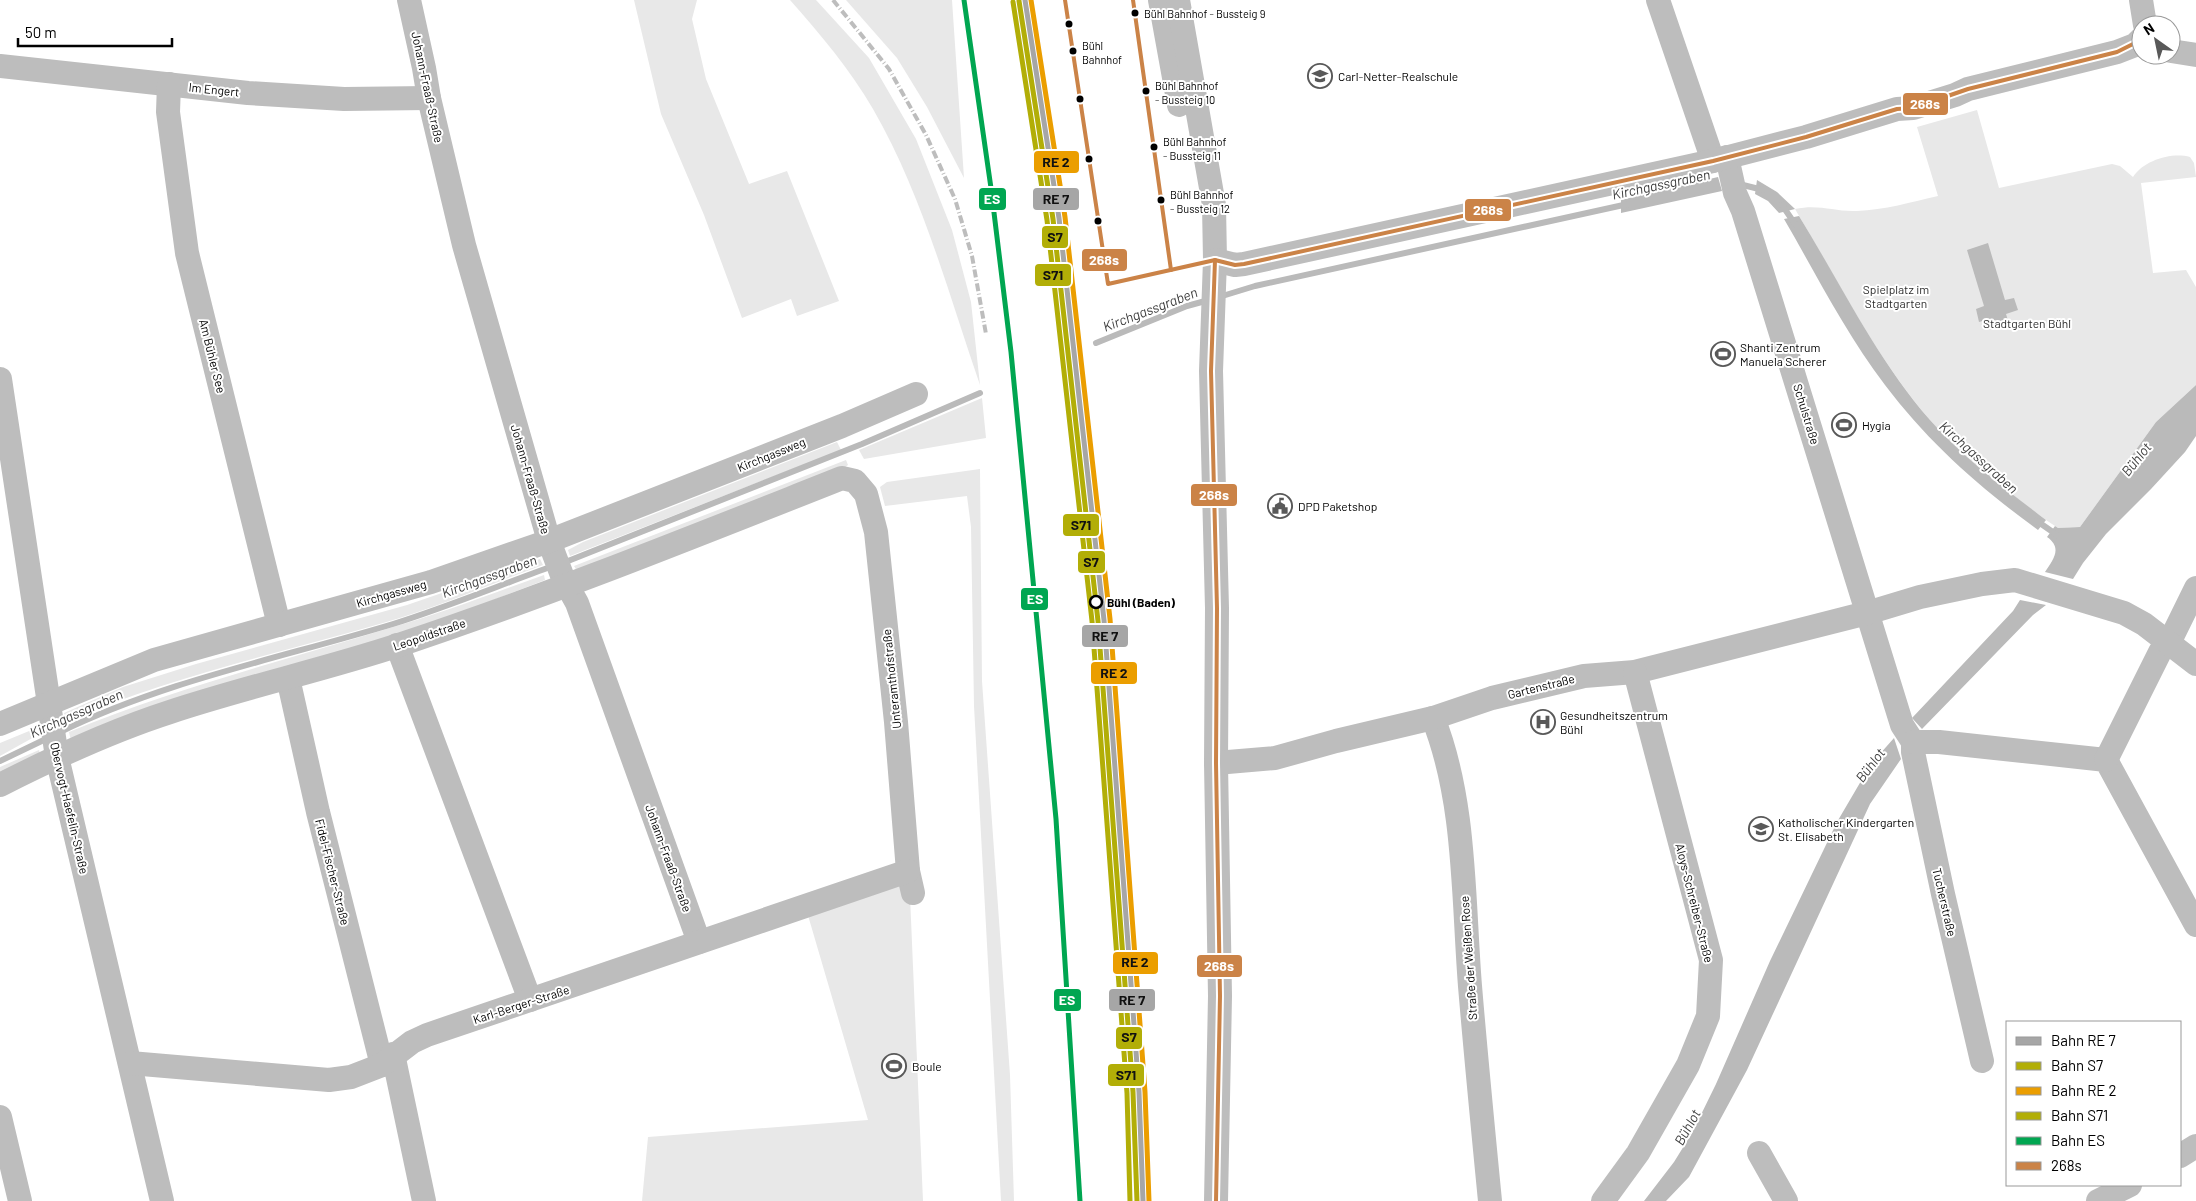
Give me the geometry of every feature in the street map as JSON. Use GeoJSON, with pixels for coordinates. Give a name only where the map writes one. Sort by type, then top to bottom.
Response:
{"type":"FeatureCollection","features":[{"type":"Feature","properties":{"kind":"street","name":"Johann-Fraaß-Straße"},"geometry":{"type":"LineString","coordinates":[[409,0],[428,98],[464,245],[551,548],[565,582],[577,603],[699,942]]}},
{"type":"Feature","properties":{"kind":"street"},"geometry":{"type":"LineString","coordinates":[[1160,0],[1198,210],[1215,260]]}},
{"type":"Feature","properties":{"kind":"street"},"geometry":{"type":"LineString","coordinates":[[1178,0],[1214,204],[1215,260],[1211,371],[1217,608],[1216,763],[1220,996],[1216,1201]]}},
{"type":"Feature","properties":{"kind":"street","name":"Schulstraße"},"geometry":{"type":"LineString","coordinates":[[1658,0],[1743,211],[1867,614]]}},
{"type":"Feature","properties":{"kind":"street"},"geometry":{"type":"LineString","coordinates":[[2141,0],[2143,15]]}},
{"type":"Feature","properties":{"kind":"street"},"geometry":{"type":"LineString","coordinates":[[1215,260],[1235,265],[1244,264],[1727,172],[1806,137],[1898,109],[1913,108],[2000,80],[2117,52],[2131,46]]}},
{"type":"Feature","properties":{"kind":"street"},"geometry":{"type":"LineString","coordinates":[[2181,53],[2196,55]]}},
{"type":"Feature","properties":{"kind":"street","name":"Im Engert"},"geometry":{"type":"LineString","coordinates":[[0,66],[248,93],[344,99],[428,98]]}},
{"type":"Feature","properties":{"kind":"street","name":"Am Bühler See"},"geometry":{"type":"LineString","coordinates":[[169,84],[168,112],[187,253],[279,624]]}},
{"type":"Feature","properties":{"kind":"street","name":"Obervogt-Haefelin-Straße"},"geometry":{"type":"LineString","coordinates":[[0,379],[56,751],[162,1201]]}},
{"type":"Feature","properties":{"kind":"street","name":"Kirchgassweg"},"geometry":{"type":"LineString","coordinates":[[0,724],[49,710],[154,660],[551,548],[916,394]]}},
{"type":"Feature","properties":{"kind":"street","name":"Leopoldstraße"},"geometry":{"type":"LineString","coordinates":[[0,785],[56,751],[169,712],[396,646],[842,478],[855,481]]}},
{"type":"Feature","properties":{"kind":"street","name":"Unteramthofstraße"},"geometry":{"type":"LineString","coordinates":[[855,481],[866,494],[876,537],[913,882]]}},
{"type":"Feature","properties":{"kind":"street","name":"Gartenstraße"},"geometry":{"type":"LineString","coordinates":[[1216,763],[1275,758],[1336,741],[1433,718],[1492,698],[1584,676],[1635,672],[1867,614],[1920,597],[1982,584],[2015,580],[2124,613],[2144,624],[2196,664]]}},
{"type":"Feature","properties":{"kind":"street"},"geometry":{"type":"LineString","coordinates":[[2106,760],[2160,652],[2169,643],[2196,588]]}},
{"type":"Feature","properties":{"kind":"street","name":"Tucherstraße"},"geometry":{"type":"LineString","coordinates":[[1867,614],[1913,740],[1943,894],[1982,1061]]}},
{"type":"Feature","properties":{"kind":"street"},"geometry":{"type":"LineString","coordinates":[[396,646],[530,1000]]}},
{"type":"Feature","properties":{"kind":"street","name":"Aloys-Schreiber-Straße"},"geometry":{"type":"LineString","coordinates":[[1603,1201],[1638,1153],[1688,1065],[1708,1016],[1709,950],[1635,672]]}},
{"type":"Feature","properties":{"kind":"street","name":"Fidel-Fischer-Straße"},"geometry":{"type":"LineString","coordinates":[[288,678],[318,812],[424,1201]]}},
{"type":"Feature","properties":{"kind":"street","name":"Straße der Weißen Rose"},"geometry":{"type":"LineString","coordinates":[[1433,718],[1444,745],[1458,820],[1470,985],[1490,1201]]}},
{"type":"Feature","properties":{"kind":"street"},"geometry":{"type":"LineString","coordinates":[[1913,740],[2106,760]]}},
{"type":"Feature","properties":{"kind":"street"},"geometry":{"type":"LineString","coordinates":[[2106,760],[2196,925]]}},
{"type":"Feature","properties":{"kind":"street","name":"Karl-Berger-Straße"},"geometry":{"type":"LineString","coordinates":[[130,1062],[329,1080],[351,1077],[387,1060],[412,1042],[426,1035],[699,942],[913,882]]}},
{"type":"Feature","properties":{"kind":"street"},"geometry":{"type":"LineString","coordinates":[[0,1117],[20,1201]]}},
{"type":"Feature","properties":{"kind":"street"},"geometry":{"type":"LineString","coordinates":[[2181,1155],[2196,1146]]}},
{"type":"Feature","properties":{"kind":"street"},"geometry":{"type":"LineString","coordinates":[[1759,1152],[1786,1201]]}},
{"type":"Feature","properties":{"kind":"street"},"geometry":{"type":"LineString","coordinates":[[2098,1201],[2128,1186]]}},
{"type":"Feature","properties":{"kind":"green space"},"geometry":{"type":"Polygon","coordinates":[[[634,0],[697,0],[692,19],[706,79],[749,184],[787,171],[839,301],[797,316],[791,299],[742,318],[704,215],[661,114],[634,0]]]}},
{"type":"Feature","properties":{"kind":"green space"},"geometry":{"type":"Polygon","coordinates":[[[790,0],[816,0],[869,58],[916,139],[952,230],[971,302],[980,385],[933,244],[906,175],[890,141],[855,80],[790,0]]]}},
{"type":"Feature","properties":{"kind":"green space"},"geometry":{"type":"Polygon","coordinates":[[[846,0],[952,0],[964,178],[927,107],[897,58],[846,0]]]}},
{"type":"Feature","properties":{"kind":"green space","name":"Stadtgarten Bühl"},"geometry":{"type":"Polygon","coordinates":[[[1977,110],[1999,188],[2112,164],[2120,166],[2133,177],[2144,166],[2167,157],[2190,157],[2194,163],[2196,177],[2141,183],[2153,273],[2186,270],[2196,287],[2196,385],[2156,422],[2080,527],[2058,528],[2046,520],[1970,461],[1930,420],[1910,396],[1874,344],[1795,209],[1812,207],[1849,211],[1867,210],[1938,196],[1917,127],[1977,110]]]}},
{"type":"Feature","properties":{"kind":"green space"},"geometry":{"type":"Polygon","coordinates":[[[982,398],[986,438],[864,459],[859,450],[982,398]]]}},
{"type":"Feature","properties":{"kind":"green space"},"geometry":{"type":"Polygon","coordinates":[[[837,442],[841,450],[570,556],[568,550],[583,542],[837,442]]]}},
{"type":"Feature","properties":{"kind":"green space"},"geometry":{"type":"Polygon","coordinates":[[[846,460],[848,465],[835,474],[577,571],[574,566],[846,460]]]}},
{"type":"Feature","properties":{"kind":"green space"},"geometry":{"type":"Polygon","coordinates":[[[980,469],[982,681],[1010,1075],[1014,1201],[1001,1201],[974,706],[971,527],[967,496],[885,506],[880,487],[887,482],[980,469]]]}},
{"type":"Feature","properties":{"kind":"green space"},"geometry":{"type":"Polygon","coordinates":[[[540,559],[543,565],[423,610],[183,679],[105,706],[66,722],[64,713],[123,687],[196,664],[407,605],[540,559]]]}},
{"type":"Feature","properties":{"kind":"green space"},"geometry":{"type":"Polygon","coordinates":[[[544,575],[545,580],[434,623],[71,741],[69,732],[148,702],[409,622],[544,575]]]}},
{"type":"Feature","properties":{"kind":"green space"},"geometry":{"type":"Polygon","coordinates":[[[34,729],[36,736],[0,756],[0,743],[34,729]]]}},
{"type":"Feature","properties":{"kind":"green space"},"geometry":{"type":"Polygon","coordinates":[[[39,750],[40,754],[0,774],[0,767],[39,750]]]}},
{"type":"Feature","properties":{"kind":"green space"},"geometry":{"type":"Polygon","coordinates":[[[900,885],[910,896],[923,1201],[642,1201],[648,1137],[868,1120],[807,912],[900,885]]]}},
{"type":"Feature","properties":{"kind":"water"},"geometry":{"type":"Polygon","coordinates":[[[1718,177],[1722,191],[1621,213],[1621,200],[1718,177]]]}},
{"type":"Feature","properties":{"kind":"water"},"geometry":{"type":"Polygon","coordinates":[[[1757,180],[1777,192],[1795,209],[1779,213],[1768,201],[1755,194],[1757,180]]]}},
{"type":"Feature","properties":{"kind":"water"},"geometry":{"type":"Polygon","coordinates":[[[1799,216],[1876,347],[1911,396],[1930,420],[1957,448],[2046,520],[2038,530],[1975,481],[1937,445],[1885,385],[1844,325],[1784,219],[1799,216]]]}},
{"type":"Feature","properties":{"kind":"water"},"geometry":{"type":"Polygon","coordinates":[[[1988,243],[2005,300],[2014,298],[2018,310],[2006,314],[2009,324],[1993,328],[1990,319],[1979,322],[1976,309],[1984,306],[1967,250],[1988,243]]]}},
{"type":"Feature","properties":{"kind":"water","name":"Bühlot"},"geometry":{"type":"Polygon","coordinates":[[[2196,385],[2196,436],[2185,452],[2106,534],[2073,579],[2045,572],[2056,550],[2055,545],[2047,537],[2055,526],[2058,528],[2080,527],[2156,422],[2196,385]]]}},
{"type":"Feature","properties":{"kind":"water"},"geometry":{"type":"Polygon","coordinates":[[[2020,600],[2046,605],[2033,615],[1922,729],[1912,718],[2013,611],[2020,600]]]}},
{"type":"Feature","properties":{"kind":"water"},"geometry":{"type":"Polygon","coordinates":[[[1894,738],[1901,759],[1870,804],[1747,1070],[1689,1177],[1666,1201],[1644,1201],[1674,1162],[1692,1133],[1716,1084],[1770,961],[1837,822],[1871,764],[1894,738]]]}},
{"type":"Feature","properties":{"kind":"waterway","name":"Kirchgassgraben"},"geometry":{"type":"LineString","coordinates":[[1739,184],[1763,190]]}},
{"type":"Feature","properties":{"kind":"waterway","name":"Kirchgassgraben"},"geometry":{"type":"LineString","coordinates":[[1219,297],[1255,286],[1628,204]]}},
{"type":"Feature","properties":{"kind":"waterway","name":"Kirchgassgraben"},"geometry":{"type":"LineString","coordinates":[[1782,205],[1795,224]]}},
{"type":"Feature","properties":{"kind":"waterway","name":"Kirchgassgraben"},"geometry":{"type":"LineString","coordinates":[[1096,343],[1187,306],[1209,300]]}},
{"type":"Feature","properties":{"kind":"waterway","name":"Kirchgassgraben"},"geometry":{"type":"LineString","coordinates":[[563,563],[862,444],[980,393]]}},
{"type":"Feature","properties":{"kind":"waterway","name":"Kirchgassgraben"},"geometry":{"type":"LineString","coordinates":[[2037,521],[2057,535]]}},
{"type":"Feature","properties":{"kind":"waterway","name":"Kirchgassgraben"},"geometry":{"type":"LineString","coordinates":[[58,733],[139,699],[223,672],[393,624],[553,566]]}},
{"type":"Feature","properties":{"kind":"waterway","name":"Kirchgassgraben"},"geometry":{"type":"LineString","coordinates":[[0,761],[50,737]]}},
{"type":"Feature","properties":{"kind":"railway"},"geometry":{"type":"LineString","coordinates":[[833,0],[889,69],[926,135],[955,199],[972,256],[986,334]]}},
{"type":"Feature","properties":{"kind":"transit line"},"geometry":{"type":"LineString","coordinates":[[1025,0],[1059,218],[1104,620],[1139,1092],[1143,1201]]}},
{"type":"Feature","properties":{"kind":"transit line"},"geometry":{"type":"LineString","coordinates":[[1031,0],[1065,217],[1110,619],[1145,1092],[1149,1201]]}},
{"type":"Feature","properties":{"kind":"transit line","name":"268s"},"geometry":{"type":"LineString","coordinates":[[1065,0],[1108,284],[1215,260],[1235,265],[1244,264],[1713,161],[1806,137],[1897,109],[1913,108],[1968,89],[2117,52],[2131,45]]}},
{"type":"Feature","properties":{"kind":"transit line","name":"268s"},"geometry":{"type":"LineString","coordinates":[[1133,0],[1171,270]]}},
{"type":"Feature","properties":{"kind":"transit line","name":"268s"},"geometry":{"type":"LineString","coordinates":[[1215,260],[1211,371],[1217,608],[1216,763],[1220,996],[1216,1201]]}},
{"type":"Feature","properties":{"kind":"rail line","name":"ES"},"geometry":{"type":"LineString","coordinates":[[964,0],[991,188],[1011,352],[1056,819],[1080,1201]]}},
{"type":"Feature","properties":{"kind":"rail line","name":"S7"},"geometry":{"type":"LineString","coordinates":[[1019,1],[1053,219],[1098,621],[1133,1092],[1137,1201]]}},
{"type":"Feature","properties":{"kind":"rail line","name":"S71"},"geometry":{"type":"LineString","coordinates":[[1013,2],[1047,220],[1092,621],[1127,1093],[1130,1201]]}},
{"type":"Feature","properties":{"kind":"place","name":"Bühl Bahnhof - Bussteig 9"},"geometry":{"type":"Point","coordinates":[1135,13]}},
{"type":"Feature","properties":{"kind":"place","name":"Bühl Bahnhof"},"geometry":{"type":"Point","coordinates":[1073,51]}},
{"type":"Feature","properties":{"kind":"place","name":"Carl-Netter-Realschule"},"geometry":{"type":"Point","coordinates":[1320,76]}},
{"type":"Feature","properties":{"kind":"place","name":"Bühl Bahnhof - Bussteig 10"},"geometry":{"type":"Point","coordinates":[1146,91]}},
{"type":"Feature","properties":{"kind":"place","name":"Bühl Bahnhof - Bussteig 11"},"geometry":{"type":"Point","coordinates":[1154,147]}},
{"type":"Feature","properties":{"kind":"place","name":"Bühl Bahnhof - Bussteig 12"},"geometry":{"type":"Point","coordinates":[1161,200]}},
{"type":"Feature","properties":{"kind":"place","name":"Shanti Zentrum Manuela Scherer"},"geometry":{"type":"Point","coordinates":[1723,354]}},
{"type":"Feature","properties":{"kind":"place","name":"Hygia"},"geometry":{"type":"Point","coordinates":[1844,425]}},
{"type":"Feature","properties":{"kind":"place","name":"DPD Paketshop"},"geometry":{"type":"Point","coordinates":[1280,506]}},
{"type":"Feature","properties":{"kind":"place","name":"Bühl (Baden)"},"geometry":{"type":"Point","coordinates":[1096,602]}},
{"type":"Feature","properties":{"kind":"place","name":"Gesundheitszentrum Bühl"},"geometry":{"type":"Point","coordinates":[1543,722]}},
{"type":"Feature","properties":{"kind":"place","name":"Katholischer Kindergarten St. Elisabeth"},"geometry":{"type":"Point","coordinates":[1761,829]}},
{"type":"Feature","properties":{"kind":"place","name":"Boule"},"geometry":{"type":"Point","coordinates":[894,1066]}},
{"type":"Feature","properties":{"kind":"park label","name":"Spielplatz im Stadtgarten"},"geometry":{"type":"Point","coordinates":[1896,296]}}]}
